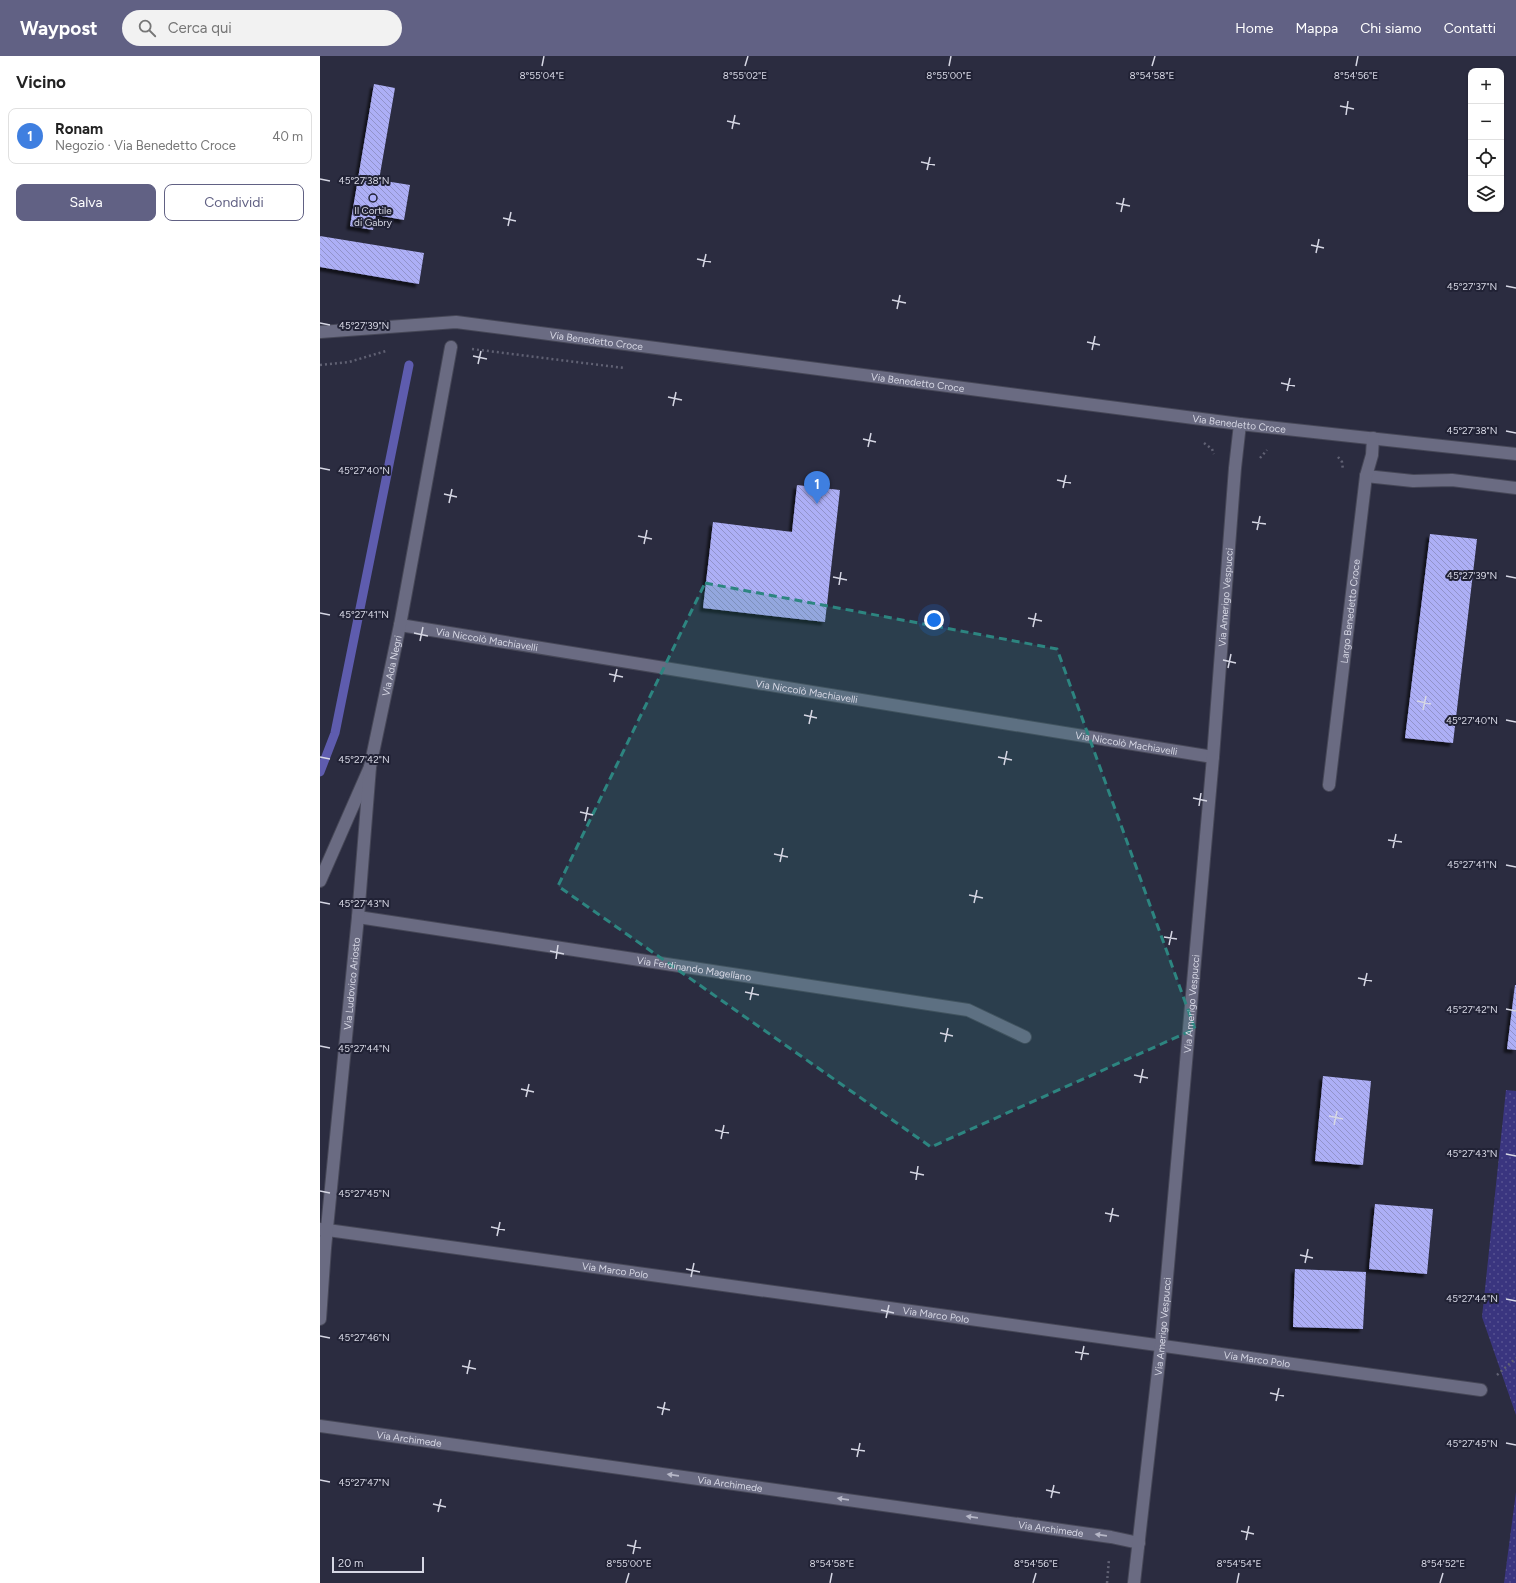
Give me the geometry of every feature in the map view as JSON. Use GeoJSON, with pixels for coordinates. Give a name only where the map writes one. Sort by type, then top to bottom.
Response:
{"type":"FeatureCollection","features":[{"type":"Feature","properties":{"kind":"street","name":"Via Benedetto Croce"},"geometry":{"type":"LineString","coordinates":[[320,332],[456,322],[1240,424],[1516,454]]}},
{"type":"Feature","properties":{"kind":"street","name":"Via Ada Negri"},"geometry":{"type":"LineString","coordinates":[[320,881],[370,767],[400,625],[451,347]]}},
{"type":"Feature","properties":{"kind":"street","name":"Via Amerigo Vespucci"},"geometry":{"type":"LineString","coordinates":[[1134,1583],[1161,1345],[1213,757],[1235,468],[1240,424]]}},
{"type":"Feature","properties":{"kind":"street","name":"Largo Benedetto Croce"},"geometry":{"type":"LineString","coordinates":[[1329,785],[1366,476],[1372,455],[1373,438]]}},
{"type":"Feature","properties":{"kind":"street"},"geometry":{"type":"LineString","coordinates":[[1366,476],[1413,481],[1452,480],[1516,488]]}},
{"type":"Feature","properties":{"kind":"street","name":"Via Niccolò Machiavelli"},"geometry":{"type":"LineString","coordinates":[[400,625],[1213,757]]}},
{"type":"Feature","properties":{"kind":"street","name":"Via Ludovico Ariosto"},"geometry":{"type":"LineString","coordinates":[[320,1318],[324,1230],[358,917],[370,767]]}},
{"type":"Feature","properties":{"kind":"street","name":"Via Ferdinando Magellano"},"geometry":{"type":"LineString","coordinates":[[358,917],[968,1010],[1025,1037]]}},
{"type":"Feature","properties":{"kind":"street","name":"Via Marco Polo"},"geometry":{"type":"LineString","coordinates":[[324,1230],[1481,1390]]}},
{"type":"Feature","properties":{"kind":"street","name":"Via Archimede"},"geometry":{"type":"LineString","coordinates":[[320,1426],[1111,1536],[1139,1542]]}},
{"type":"Feature","properties":{"kind":"path"},"geometry":{"type":"LineString","coordinates":[[451,347],[625,368]]}},
{"type":"Feature","properties":{"kind":"path"},"geometry":{"type":"LineString","coordinates":[[320,364],[349,362],[387,351]]}},
{"type":"Feature","properties":{"kind":"path"},"geometry":{"type":"LineString","coordinates":[[1198,442],[1206,443],[1212,449],[1217,466],[1255,471],[1258,460],[1265,451],[1270,449]]}},
{"type":"Feature","properties":{"kind":"path"},"geometry":{"type":"LineString","coordinates":[[1336,454],[1342,462],[1343,475],[1366,476]]}},
{"type":"Feature","properties":{"kind":"highlighted area"},"geometry":{"type":"Polygon","coordinates":[[[705,583],[1057,649],[1195,1029],[931,1147],[558,886],[705,583]]]}},
{"type":"Feature","properties":{"kind":"shaded area"},"geometry":{"type":"Polygon","coordinates":[[[1506,1090],[1516,1091],[1516,1415],[1482,1317],[1506,1090]]]}},
{"type":"Feature","properties":{"kind":"shaded area"},"geometry":{"type":"Polygon","coordinates":[[[1516,1492],[1516,1583],[1504,1583],[1516,1492]]]}},
{"type":"Feature","properties":{"kind":"building"},"geometry":{"type":"Polygon","coordinates":[[[374,84],[395,88],[379,180],[410,185],[404,220],[376,215],[373,230],[350,226],[374,84]]]}},
{"type":"Feature","properties":{"kind":"building"},"geometry":{"type":"Polygon","coordinates":[[[320,236],[424,253],[419,284],[320,267],[320,236]]]}},
{"type":"Feature","properties":{"kind":"building"},"geometry":{"type":"Polygon","coordinates":[[[797,485],[840,490],[825,622],[703,608],[713,522],[792,532],[797,485]]]}},
{"type":"Feature","properties":{"kind":"building"},"geometry":{"type":"Polygon","coordinates":[[[1430,534],[1477,539],[1453,743],[1405,738],[1430,534]]]}},
{"type":"Feature","properties":{"kind":"building"},"geometry":{"type":"Polygon","coordinates":[[[1516,985],[1516,1050],[1507,1049],[1516,985]]]}},
{"type":"Feature","properties":{"kind":"building"},"geometry":{"type":"Polygon","coordinates":[[[1323,1076],[1371,1081],[1363,1165],[1315,1161],[1323,1076]]]}},
{"type":"Feature","properties":{"kind":"building"},"geometry":{"type":"Polygon","coordinates":[[[1375,1204],[1433,1209],[1427,1274],[1369,1269],[1375,1204]]]}},
{"type":"Feature","properties":{"kind":"building"},"geometry":{"type":"Polygon","coordinates":[[[1295,1269],[1366,1272],[1363,1329],[1293,1327],[1295,1269]]]}},
{"type":"Feature","properties":{"kind":"waterway"},"geometry":{"type":"LineString","coordinates":[[320,772],[335,733],[409,365]]}},
{"type":"Feature","properties":{"kind":"place","name":"Il Cortile di Gabry"},"geometry":{"type":"Point","coordinates":[373,198]}},
{"type":"Feature","properties":{"kind":"place","name":"Ronam"},"geometry":{"type":"Point","coordinates":[817,504]}}]}
